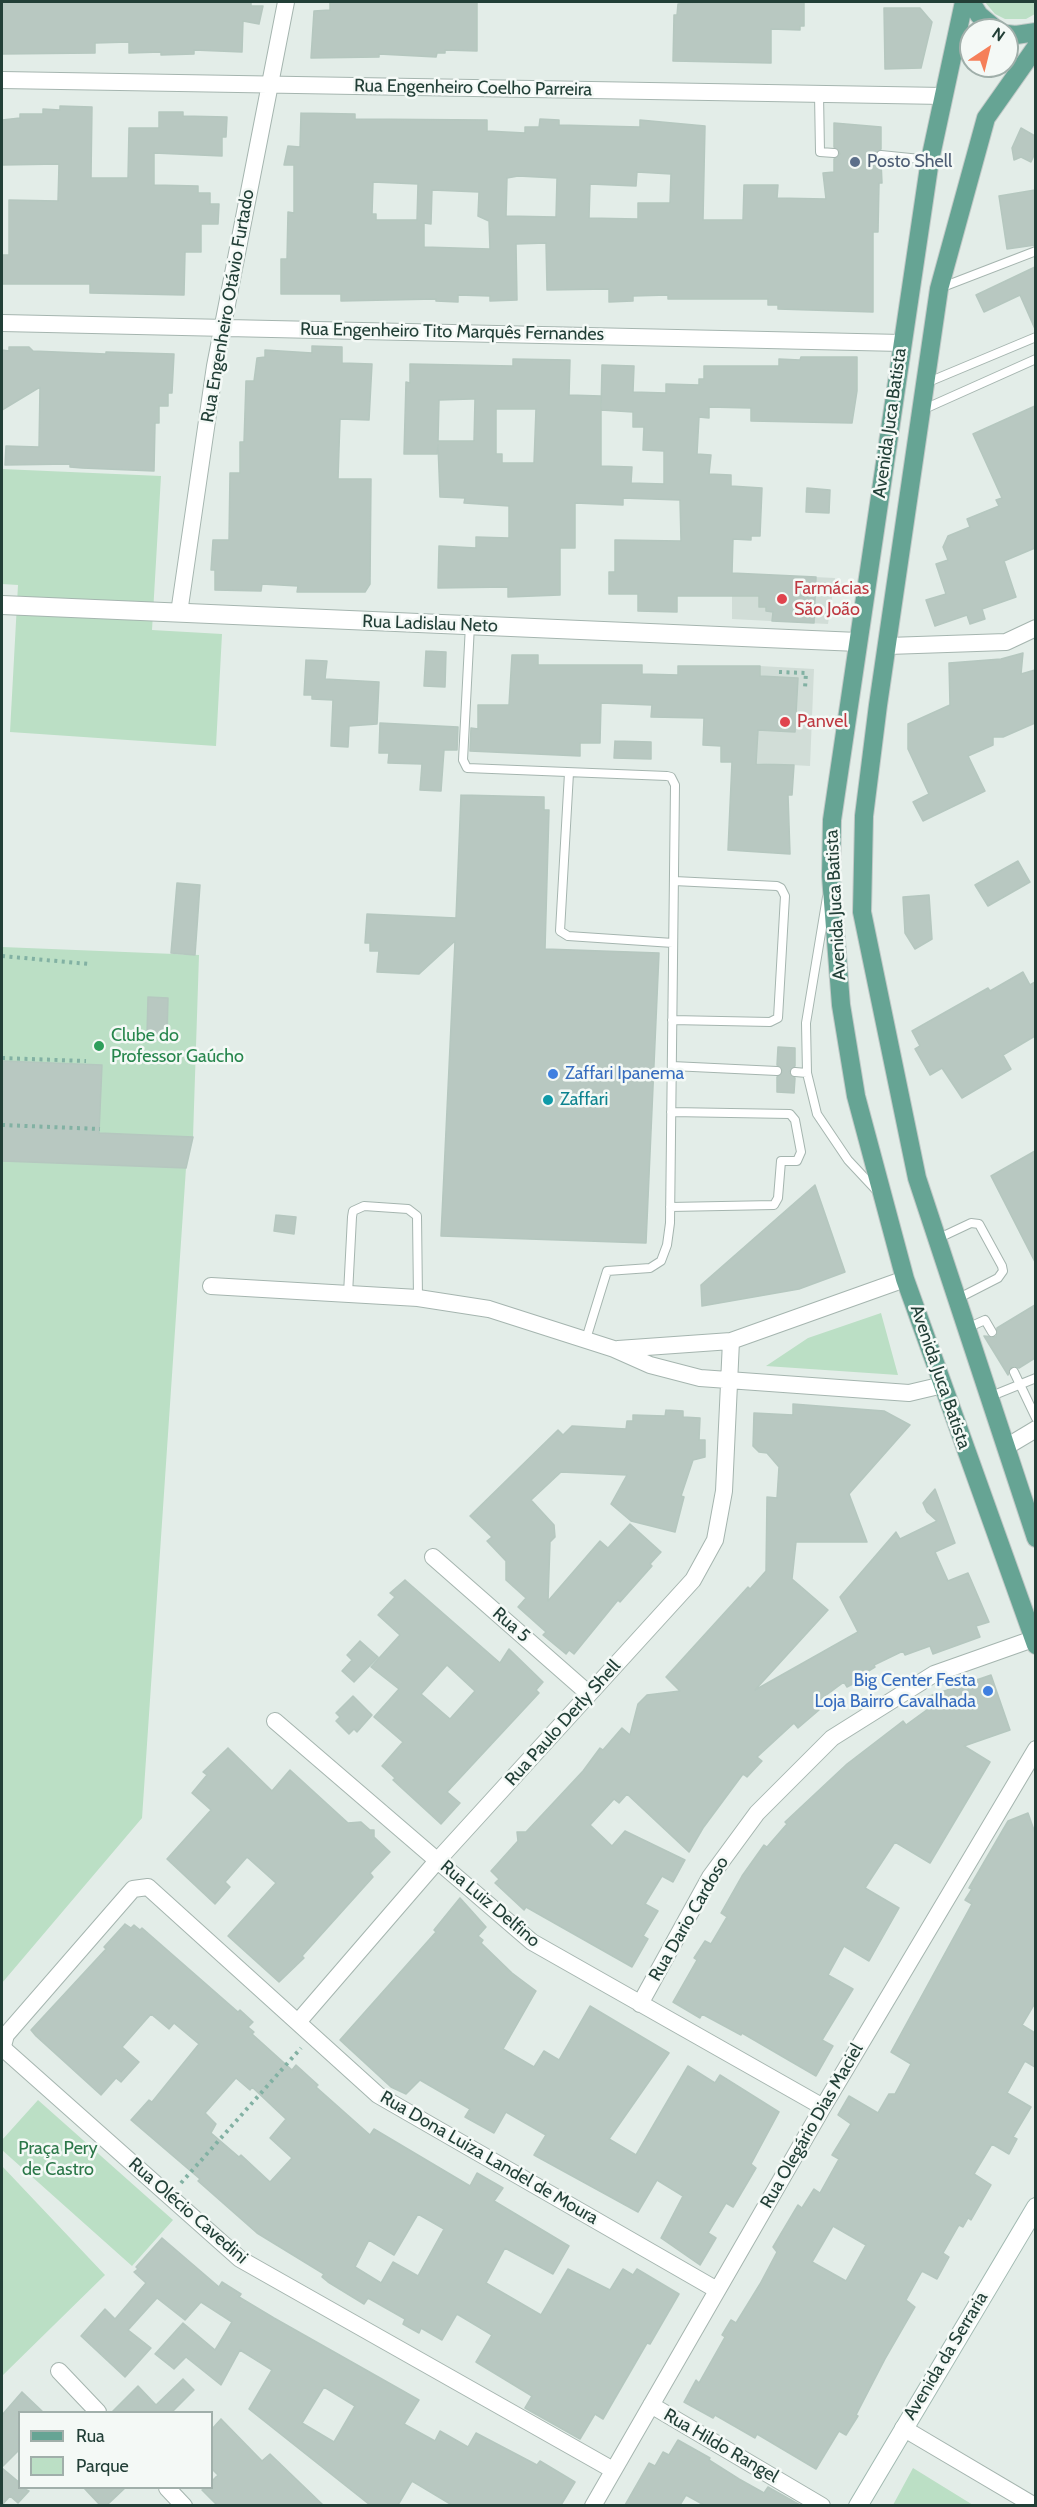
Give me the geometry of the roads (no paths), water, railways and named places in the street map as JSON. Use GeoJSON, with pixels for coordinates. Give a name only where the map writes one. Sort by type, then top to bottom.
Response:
{"type":"FeatureCollection","features":[{"type":"Feature","properties":{"kind":"main road","name":"Avenida Juca Batista"},"geometry":{"type":"LineString","coordinates":[[964,2],[930,160],[902,343],[832,820],[831,876],[841,1005],[856,1096],[905,1279],[1034,1642]]}},
{"type":"Feature","properties":{"kind":"main road"},"geometry":{"type":"LineString","coordinates":[[971,2],[983,18]]}},
{"type":"Feature","properties":{"kind":"main road"},"geometry":{"type":"LineString","coordinates":[[1019,35],[1035,32]]}},
{"type":"Feature","properties":{"kind":"main road","name":"Avenida Juca Batista"},"geometry":{"type":"LineString","coordinates":[[1035,47],[986,118],[939,289],[864,816],[862,912],[917,1178],[1035,1538]]}},
{"type":"Feature","properties":{"kind":"street","name":"Rua Engenheiro Otávio Furtado"},"geometry":{"type":"LineString","coordinates":[[179,613],[223,327],[268,85],[286,2]]}},
{"type":"Feature","properties":{"kind":"street","name":"Rua Engenheiro Coelho Parreira"},"geometry":{"type":"LineString","coordinates":[[2,80],[944,96]]}},
{"type":"Feature","properties":{"kind":"street","name":"Rua Engenheiro Tito Marquês Fernandes"},"geometry":{"type":"LineString","coordinates":[[2,323],[902,343]]}},
{"type":"Feature","properties":{"kind":"street","name":"Rua Ladislau Neto"},"geometry":{"type":"LineString","coordinates":[[2,605],[858,642]]}},
{"type":"Feature","properties":{"kind":"street"},"geometry":{"type":"LineString","coordinates":[[888,646],[1006,642],[1035,628]]}},
{"type":"Feature","properties":{"kind":"street"},"geometry":{"type":"LineString","coordinates":[[614,1349],[731,1341],[905,1279]]}},
{"type":"Feature","properties":{"kind":"street"},"geometry":{"type":"LineString","coordinates":[[210,1286],[418,1298],[489,1309],[614,1349],[650,1365],[700,1378],[909,1393],[943,1385]]}},
{"type":"Feature","properties":{"kind":"street","name":"Rua Paulo Derly Shell"},"geometry":{"type":"LineString","coordinates":[[298,2022],[437,1861],[693,1580],[715,1540],[724,1491],[731,1341]]}},
{"type":"Feature","properties":{"kind":"street"},"geometry":{"type":"LineString","coordinates":[[1006,1447],[1035,1429]]}},
{"type":"Feature","properties":{"kind":"street","name":"Rua 5"},"geometry":{"type":"LineString","coordinates":[[433,1557],[589,1694]]}},
{"type":"Feature","properties":{"kind":"street","name":"Rua Dario Cardoso"},"geometry":{"type":"LineString","coordinates":[[640,2004],[710,1877],[757,1813],[832,1738],[934,1674],[1034,1642]]}},
{"type":"Feature","properties":{"kind":"street","name":"Rua Luiz Delfino"},"geometry":{"type":"LineString","coordinates":[[275,1721],[532,1942],[823,2107]]}},
{"type":"Feature","properties":{"kind":"street","name":"Rua Olegário Dias Maciel"},"geometry":{"type":"LineString","coordinates":[[593,2505],[823,2107],[1035,1749]]}},
{"type":"Feature","properties":{"kind":"street","name":"Rua Dona Luiza Landel de Moura"},"geometry":{"type":"LineString","coordinates":[[143,1886],[152,1890],[378,2095],[717,2290]]}},
{"type":"Feature","properties":{"kind":"street","name":"Rua Olécio Cavedini"},"geometry":{"type":"LineString","coordinates":[[143,1886],[133,1889],[6,2035],[3,2046],[240,2259],[613,2470]]}},
{"type":"Feature","properties":{"kind":"street","name":"Avenida da Serraria"},"geometry":{"type":"LineString","coordinates":[[858,2505],[1035,2207]]}},
{"type":"Feature","properties":{"kind":"street"},"geometry":{"type":"LineString","coordinates":[[59,2371],[97,2411]]}},
{"type":"Feature","properties":{"kind":"street","name":"Rua Hildo Rangel"},"geometry":{"type":"LineString","coordinates":[[651,2405],[822,2505]]}},
{"type":"Feature","properties":{"kind":"street"},"geometry":{"type":"LineString","coordinates":[[903,2428],[1035,2505]]}},
{"type":"Feature","properties":{"kind":"street"},"geometry":{"type":"LineString","coordinates":[[169,2489],[184,2505]]}},
{"type":"Feature","properties":{"kind":"lane"},"geometry":{"type":"LineString","coordinates":[[819,94],[820,152],[834,153]]}},
{"type":"Feature","properties":{"kind":"lane"},"geometry":{"type":"LineString","coordinates":[[881,155],[930,160]]}},
{"type":"Feature","properties":{"kind":"lane"},"geometry":{"type":"LineString","coordinates":[[939,289],[1035,251]]}},
{"type":"Feature","properties":{"kind":"lane"},"geometry":{"type":"LineString","coordinates":[[926,383],[1035,337]]}},
{"type":"Feature","properties":{"kind":"lane"},"geometry":{"type":"LineString","coordinates":[[922,410],[1035,359]]}},
{"type":"Feature","properties":{"kind":"lane"},"geometry":{"type":"LineString","coordinates":[[470,626],[464,764],[471,769],[671,777],[675,785],[670,1208],[667,1245],[661,1261],[650,1268],[608,1271],[586,1340]]}},
{"type":"Feature","properties":{"kind":"lane"},"geometry":{"type":"LineString","coordinates":[[568,772],[560,931],[568,936],[673,943]]}},
{"type":"Feature","properties":{"kind":"lane"},"geometry":{"type":"LineString","coordinates":[[831,876],[817,944],[807,1023],[807,1073],[817,1114],[848,1160],[884,1197]]}},
{"type":"Feature","properties":{"kind":"lane"},"geometry":{"type":"LineString","coordinates":[[672,1020],[770,1022],[778,1018],[785,896],[781,888],[777,886],[674,881]]}},
{"type":"Feature","properties":{"kind":"lane"},"geometry":{"type":"LineString","coordinates":[[672,1066],[777,1071]]}},
{"type":"Feature","properties":{"kind":"lane"},"geometry":{"type":"LineString","coordinates":[[795,1072],[807,1073]]}},
{"type":"Feature","properties":{"kind":"lane"},"geometry":{"type":"LineString","coordinates":[[670,1208],[774,1205],[778,1198],[781,1161],[797,1161],[801,1152],[795,1120],[790,1114],[671,1112]]}},
{"type":"Feature","properties":{"kind":"lane"},"geometry":{"type":"LineString","coordinates":[[348,1294],[353,1211],[364,1206],[408,1209],[417,1216],[418,1298]]}},
{"type":"Feature","properties":{"kind":"lane"},"geometry":{"type":"LineString","coordinates":[[937,1239],[971,1223],[979,1224],[1002,1266],[1003,1271],[998,1278],[957,1299]]}},
{"type":"Feature","properties":{"kind":"lane"},"geometry":{"type":"LineString","coordinates":[[966,1328],[985,1320],[992,1332]]}},
{"type":"Feature","properties":{"kind":"lane"},"geometry":{"type":"LineString","coordinates":[[1014,1372],[1035,1418]]}},
{"type":"Feature","properties":{"kind":"lane"},"geometry":{"type":"LineString","coordinates":[[989,1397],[1035,1378]]}},
{"type":"Feature","properties":{"kind":"place","name":"Posto Shell"},"geometry":{"type":"Point","coordinates":[855,162]}},
{"type":"Feature","properties":{"kind":"place","name":"Farmácias São João"},"geometry":{"type":"Point","coordinates":[782,599]}},
{"type":"Feature","properties":{"kind":"place","name":"Panvel"},"geometry":{"type":"Point","coordinates":[785,722]}},
{"type":"Feature","properties":{"kind":"place","name":"Clube do Professor Gaúcho"},"geometry":{"type":"Point","coordinates":[99,1046]}},
{"type":"Feature","properties":{"kind":"place","name":"Zaffari Ipanema"},"geometry":{"type":"Point","coordinates":[553,1074]}},
{"type":"Feature","properties":{"kind":"place","name":"Zaffari"},"geometry":{"type":"Point","coordinates":[548,1100]}},
{"type":"Feature","properties":{"kind":"place","name":"Big Center Festa Loja Bairro Cavalhada"},"geometry":{"type":"Point","coordinates":[988,1691]}},
{"type":"Feature","properties":{"kind":"park label","name":"Praça Pery de Castro"},"geometry":{"type":"Point","coordinates":[58,2159]}}]}
